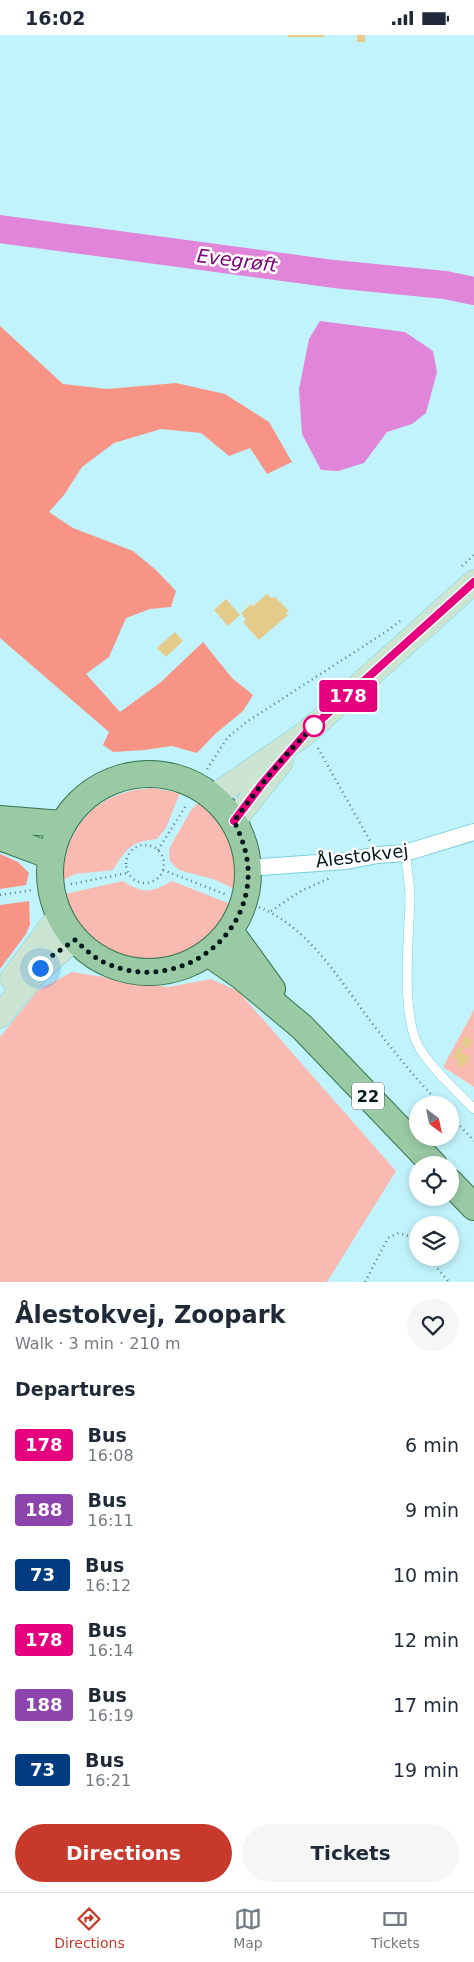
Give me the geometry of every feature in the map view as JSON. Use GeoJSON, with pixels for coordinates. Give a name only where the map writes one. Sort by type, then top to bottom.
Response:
{"type":"FeatureCollection","features":[{"type":"Feature","properties":{"kind":"main road"},"geometry":{"type":"LineString","coordinates":[[234,821],[262,784],[306,733],[467,575]]}},
{"type":"Feature","properties":{"kind":"main road"},"geometry":{"type":"LineString","coordinates":[[212,797],[306,733]]}},
{"type":"Feature","properties":{"kind":"main road"},"geometry":{"type":"LineString","coordinates":[[153,774],[174,777],[194,785],[212,797],[234,821],[244,844],[248,868],[248,885],[244,901],[230,931],[208,953],[190,963],[170,970],[149,973],[108,964],[90,954],[75,940],[59,916],[49,876],[55,839],[62,824],[75,807],[91,792],[110,782],[131,775],[153,774]]}},
{"type":"Feature","properties":{"kind":"main road"},"geometry":{"type":"LineString","coordinates":[[0,819],[62,824]]}},
{"type":"Feature","properties":{"kind":"main road"},"geometry":{"type":"LineString","coordinates":[[0,837],[51,856]]}},
{"type":"Feature","properties":{"kind":"main road"},"geometry":{"type":"LineString","coordinates":[[0,996],[59,916]]}},
{"type":"Feature","properties":{"kind":"main road","name":"22"},"geometry":{"type":"LineString","coordinates":[[230,931],[252,963],[302,1027],[425,1156]]}},
{"type":"Feature","properties":{"kind":"main road"},"geometry":{"type":"LineString","coordinates":[[0,1016],[26,982],[53,955],[75,940]]}},
{"type":"Feature","properties":{"kind":"main road","name":"22"},"geometry":{"type":"LineString","coordinates":[[208,953],[240,976],[302,1027]]}},
{"type":"Feature","properties":{"kind":"main road"},"geometry":{"type":"LineString","coordinates":[[459,1191],[474,1207]]}},
{"type":"Feature","properties":{"kind":"street","name":"Ålestokvej"},"geometry":{"type":"LineString","coordinates":[[248,868],[346,861],[378,855],[405,853],[474,832]]}},
{"type":"Feature","properties":{"kind":"lane"},"geometry":{"type":"LineString","coordinates":[[405,853],[410,895],[408,999],[410,1024],[420,1049],[440,1074],[474,1109]]}},
{"type":"Feature","properties":{"kind":"path"},"geometry":{"type":"LineString","coordinates":[[467,575],[474,555]]}},
{"type":"Feature","properties":{"kind":"path"},"geometry":{"type":"LineString","coordinates":[[207,769],[228,737],[248,721],[387,631],[401,619]]}},
{"type":"Feature","properties":{"kind":"path"},"geometry":{"type":"LineString","coordinates":[[306,733],[319,749],[378,855]]}},
{"type":"Feature","properties":{"kind":"path"},"geometry":{"type":"LineString","coordinates":[[158,850],[187,804]]}},
{"type":"Feature","properties":{"kind":"path"},"geometry":{"type":"LineString","coordinates":[[146,845],[158,850],[164,859],[164,870],[156,880],[150,883],[137,882],[128,873],[126,860],[134,849],[146,845]]}},
{"type":"Feature","properties":{"kind":"path"},"geometry":{"type":"LineString","coordinates":[[270,911],[301,891],[329,879],[346,861]]}},
{"type":"Feature","properties":{"kind":"path"},"geometry":{"type":"LineString","coordinates":[[164,870],[227,895]]}},
{"type":"Feature","properties":{"kind":"path"},"geometry":{"type":"LineString","coordinates":[[71,883],[128,873]]}},
{"type":"Feature","properties":{"kind":"path"},"geometry":{"type":"LineString","coordinates":[[0,895],[32,890]]}},
{"type":"Feature","properties":{"kind":"path"},"geometry":{"type":"LineString","coordinates":[[259,907],[270,911],[299,931],[320,955],[406,1067],[433,1096]]}},
{"type":"Feature","properties":{"kind":"path"},"geometry":{"type":"LineString","coordinates":[[459,1125],[474,1141]]}},
{"type":"Feature","properties":{"kind":"path"},"geometry":{"type":"LineString","coordinates":[[365,1282],[388,1238],[399,1233],[409,1236]]}},
{"type":"Feature","properties":{"kind":"path"},"geometry":{"type":"LineString","coordinates":[[436,1266],[449,1282]]}},
{"type":"Feature","properties":{"kind":"shaded area"},"geometry":{"type":"Polygon","coordinates":[[[320,321],[405,332],[433,351],[437,372],[426,413],[412,424],[387,432],[364,463],[338,471],[321,470],[302,434],[299,389],[309,339],[320,321]]]}},
{"type":"Feature","properties":{"kind":"shaded area"},"geometry":{"type":"Polygon","coordinates":[[[0,326],[63,384],[107,389],[176,383],[225,394],[269,422],[292,462],[267,474],[250,448],[229,456],[201,433],[161,429],[114,443],[82,467],[64,495],[49,512],[73,528],[133,551],[156,570],[176,591],[171,607],[150,609],[126,618],[109,657],[86,674],[120,712],[161,682],[203,642],[232,678],[253,695],[243,711],[214,735],[197,753],[172,746],[113,752],[103,745],[109,732],[0,638],[0,326]]]}},
{"type":"Feature","properties":{"kind":"shaded area"},"geometry":{"type":"Polygon","coordinates":[[[152,788],[180,793],[166,828],[157,839],[141,842],[130,847],[113,870],[75,874],[63,880],[65,860],[70,843],[77,828],[88,814],[100,804],[115,796],[152,788]]]}},
{"type":"Feature","properties":{"kind":"shaded area"},"geometry":{"type":"Polygon","coordinates":[[[198,803],[216,820],[229,841],[235,864],[234,889],[216,880],[179,870],[170,861],[169,849],[191,810],[198,803]]]}},
{"type":"Feature","properties":{"kind":"shaded area"},"geometry":{"type":"Polygon","coordinates":[[[0,854],[18,862],[29,873],[26,885],[0,889],[0,854]]]}},
{"type":"Feature","properties":{"kind":"shaded area"},"geometry":{"type":"Polygon","coordinates":[[[123,881],[142,890],[153,890],[172,881],[228,903],[228,909],[218,926],[204,940],[188,950],[171,957],[152,960],[134,959],[116,953],[99,944],[85,931],[73,914],[65,894],[123,881]]]}},
{"type":"Feature","properties":{"kind":"shaded area"},"geometry":{"type":"Polygon","coordinates":[[[29,901],[30,924],[26,934],[0,969],[0,905],[29,901]]]}},
{"type":"Feature","properties":{"kind":"shaded area"},"geometry":{"type":"Polygon","coordinates":[[[72,972],[168,987],[211,979],[238,991],[396,1171],[327,1282],[0,1282],[0,1037],[38,990],[72,972]]]}},
{"type":"Feature","properties":{"kind":"shaded area"},"geometry":{"type":"Polygon","coordinates":[[[474,1010],[474,1087],[443,1067],[474,1010]]]}},
{"type":"Feature","properties":{"kind":"building"},"geometry":{"type":"Polygon","coordinates":[[[288,35],[324,35],[324,37],[288,37],[288,35]]]}},
{"type":"Feature","properties":{"kind":"building"},"geometry":{"type":"Polygon","coordinates":[[[357,35],[365,35],[365,42],[357,42],[357,35]]]}},
{"type":"Feature","properties":{"kind":"building"},"geometry":{"type":"Polygon","coordinates":[[[267,594],[271,598],[275,597],[289,611],[286,613],[288,615],[259,640],[243,622],[246,620],[241,613],[267,594]]]}},
{"type":"Feature","properties":{"kind":"building"},"geometry":{"type":"Polygon","coordinates":[[[226,599],[240,615],[228,626],[214,610],[226,599]]]}},
{"type":"Feature","properties":{"kind":"building"},"geometry":{"type":"Polygon","coordinates":[[[175,632],[183,641],[166,657],[157,648],[175,632]]]}},
{"type":"Feature","properties":{"kind":"building"},"geometry":{"type":"Polygon","coordinates":[[[465,1036],[473,1040],[468,1049],[461,1044],[465,1036]]]}},
{"type":"Feature","properties":{"kind":"building"},"geometry":{"type":"Polygon","coordinates":[[[459,1046],[463,1049],[461,1053],[470,1057],[463,1068],[457,1065],[459,1061],[453,1057],[459,1046]]]}},
{"type":"Feature","properties":{"kind":"waterway","name":"Evegrøft"},"geometry":{"type":"LineString","coordinates":[[0,229],[334,274],[445,285],[474,291]]}},
{"type":"Feature","properties":{"kind":"bus line","name":"178"},"geometry":{"type":"LineString","coordinates":[[234,821],[262,784],[306,733],[474,582]]}},
{"type":"Feature","properties":{"kind":"route"},"geometry":{"type":"LineString","coordinates":[[40,968],[53,955],[75,940],[90,954],[108,964],[128,970],[149,973],[170,970],[190,963],[208,953],[220,943],[230,931],[238,916],[248,885],[246,852],[234,821],[262,784],[306,733],[320,721],[314,726]]}}]}
